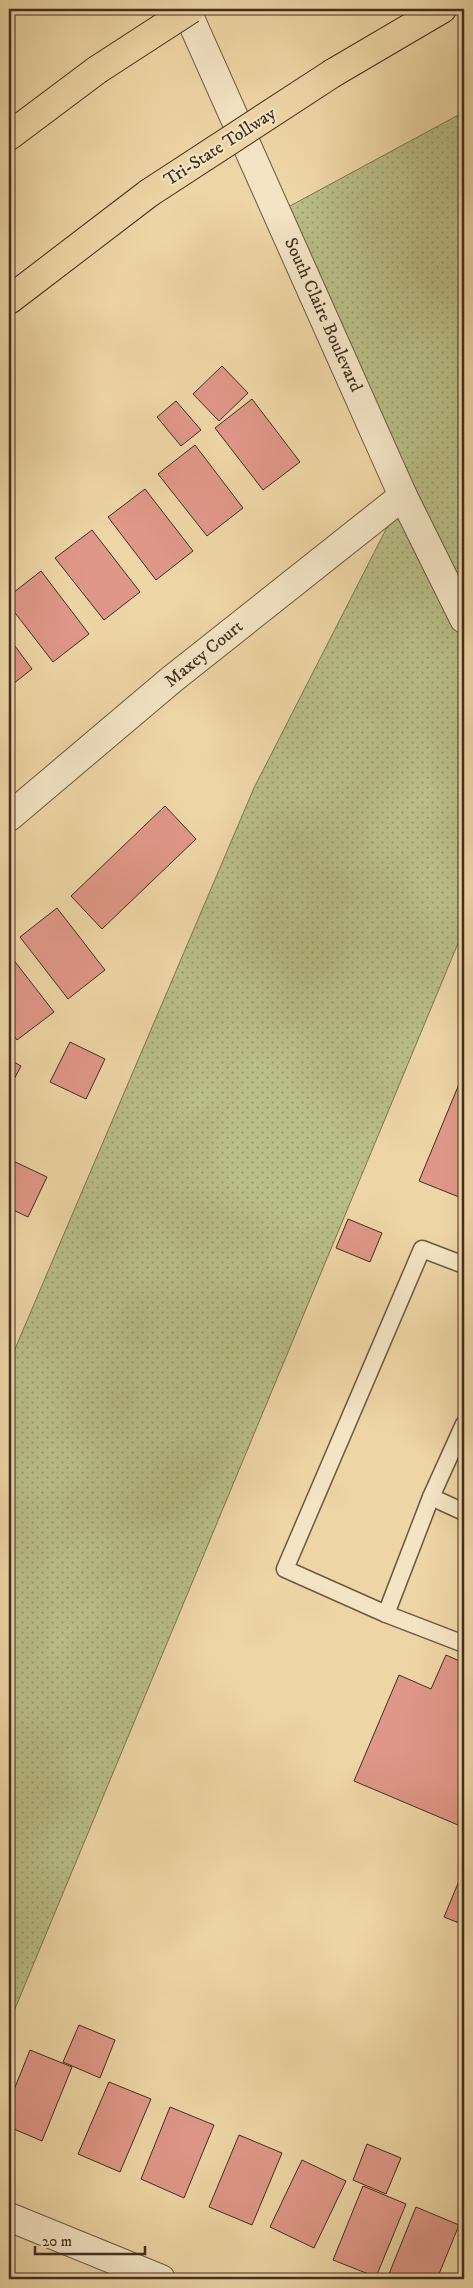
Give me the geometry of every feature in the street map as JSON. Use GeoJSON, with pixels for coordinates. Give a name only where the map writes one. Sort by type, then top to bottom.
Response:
{"type":"FeatureCollection","features":[{"type":"Feature","properties":{"kind":"highway"},"geometry":{"type":"LineString","coordinates":[[9,136],[97,70],[190,9]]}},
{"type":"Feature","properties":{"kind":"highway","name":"Tri-State Tollway"},"geometry":{"type":"LineString","coordinates":[[9,300],[149,193],[333,73],[442,9]]}},
{"type":"Feature","properties":{"kind":"street","name":"South Claire Boulevard"},"geometry":{"type":"LineString","coordinates":[[186,9],[403,496],[464,619]]}},
{"type":"Feature","properties":{"kind":"street","name":"Maxey Court"},"geometry":{"type":"LineString","coordinates":[[9,817],[171,680],[403,496]]}},
{"type":"Feature","properties":{"kind":"street"},"geometry":{"type":"LineString","coordinates":[[9,2217],[152,2278]]}},
{"type":"Feature","properties":{"kind":"lane"},"geometry":{"type":"LineString","coordinates":[[464,1265],[422,1249],[285,1569],[386,1614],[464,1644]]}},
{"type":"Feature","properties":{"kind":"lane"},"geometry":{"type":"LineString","coordinates":[[386,1614],[431,1497],[464,1424]]}},
{"type":"Feature","properties":{"kind":"lane"},"geometry":{"type":"LineString","coordinates":[[431,1497],[464,1512]]}},
{"type":"Feature","properties":{"kind":"green space"},"geometry":{"type":"Polygon","coordinates":[[[464,112],[464,929],[9,2023],[9,1363],[254,788],[403,496],[277,213],[464,112]]]}},
{"type":"Feature","properties":{"kind":"building"},"geometry":{"type":"Polygon","coordinates":[[[222,366],[248,393],[219,421],[193,394],[222,366]]]}},
{"type":"Feature","properties":{"kind":"building"},"geometry":{"type":"Polygon","coordinates":[[[252,399],[300,462],[263,490],[215,428],[252,399]]]}},
{"type":"Feature","properties":{"kind":"building"},"geometry":{"type":"Polygon","coordinates":[[[176,401],[201,430],[181,446],[157,417],[176,401]]]}},
{"type":"Feature","properties":{"kind":"building"},"geometry":{"type":"Polygon","coordinates":[[[195,445],[243,508],[207,536],[158,474],[195,445]]]}},
{"type":"Feature","properties":{"kind":"building"},"geometry":{"type":"Polygon","coordinates":[[[145,489],[193,551],[156,580],[108,517],[145,489]]]}},
{"type":"Feature","properties":{"kind":"building"},"geometry":{"type":"Polygon","coordinates":[[[92,530],[140,592],[104,620],[55,558],[92,530]]]}},
{"type":"Feature","properties":{"kind":"building"},"geometry":{"type":"Polygon","coordinates":[[[41,571],[89,634],[53,662],[9,605],[9,596],[41,571]]]}},
{"type":"Feature","properties":{"kind":"building"},"geometry":{"type":"Polygon","coordinates":[[[9,638],[32,669],[9,687],[9,638]]]}},
{"type":"Feature","properties":{"kind":"building"},"geometry":{"type":"Polygon","coordinates":[[[165,806],[196,839],[102,929],[71,896],[165,806]]]}},
{"type":"Feature","properties":{"kind":"building"},"geometry":{"type":"Polygon","coordinates":[[[57,908],[105,970],[68,999],[20,937],[57,908]]]}},
{"type":"Feature","properties":{"kind":"building"},"geometry":{"type":"Polygon","coordinates":[[[9,954],[54,1012],[17,1040],[9,1029],[9,954]]]}},
{"type":"Feature","properties":{"kind":"building"},"geometry":{"type":"Polygon","coordinates":[[[70,1042],[105,1059],[86,1099],[50,1082],[70,1042]]]}},
{"type":"Feature","properties":{"kind":"building"},"geometry":{"type":"Polygon","coordinates":[[[9,1059],[21,1066],[9,1089],[9,1059]]]}},
{"type":"Feature","properties":{"kind":"building"},"geometry":{"type":"Polygon","coordinates":[[[464,1072],[464,1199],[419,1181],[464,1072]]]}},
{"type":"Feature","properties":{"kind":"building"},"geometry":{"type":"Polygon","coordinates":[[[9,1159],[47,1177],[28,1217],[9,1208],[9,1159]]]}},
{"type":"Feature","properties":{"kind":"building"},"geometry":{"type":"Polygon","coordinates":[[[348,1219],[382,1233],[370,1262],[336,1248],[348,1219]]]}},
{"type":"Feature","properties":{"kind":"building"},"geometry":{"type":"Polygon","coordinates":[[[446,1655],[464,1663],[464,1811],[458,1825],[354,1781],[399,1675],[431,1689],[446,1655]]]}},
{"type":"Feature","properties":{"kind":"building"},"geometry":{"type":"Polygon","coordinates":[[[464,1869],[464,1925],[444,1917],[464,1869]]]}},
{"type":"Feature","properties":{"kind":"building"},"geometry":{"type":"Polygon","coordinates":[[[79,2025],[115,2040],[100,2078],[63,2062],[79,2025]]]}},
{"type":"Feature","properties":{"kind":"building"},"geometry":{"type":"Polygon","coordinates":[[[30,2050],[72,2067],[42,2141],[9,2127],[9,2102],[30,2050]]]}},
{"type":"Feature","properties":{"kind":"building"},"geometry":{"type":"Polygon","coordinates":[[[109,2082],[151,2099],[120,2172],[78,2154],[109,2082]]]}},
{"type":"Feature","properties":{"kind":"building"},"geometry":{"type":"Polygon","coordinates":[[[170,2107],[214,2125],[184,2198],[141,2179],[170,2107]]]}},
{"type":"Feature","properties":{"kind":"building"},"geometry":{"type":"Polygon","coordinates":[[[239,2135],[282,2153],[252,2225],[209,2207],[239,2135]]]}},
{"type":"Feature","properties":{"kind":"building"},"geometry":{"type":"Polygon","coordinates":[[[367,2144],[401,2158],[386,2194],[353,2180],[367,2144]]]}},
{"type":"Feature","properties":{"kind":"building"},"geometry":{"type":"Polygon","coordinates":[[[302,2160],[346,2181],[314,2248],[270,2227],[302,2160]]]}},
{"type":"Feature","properties":{"kind":"building"},"geometry":{"type":"Polygon","coordinates":[[[363,2186],[406,2204],[376,2277],[333,2260],[363,2186]]]}},
{"type":"Feature","properties":{"kind":"building"},"geometry":{"type":"Polygon","coordinates":[[[416,2207],[459,2225],[437,2279],[387,2279],[416,2207]]]}},
{"type":"Feature","properties":{"kind":"building"},"geometry":{"type":"Polygon","coordinates":[[[464,2269],[464,2279],[460,2279],[464,2269]]]}}]}
